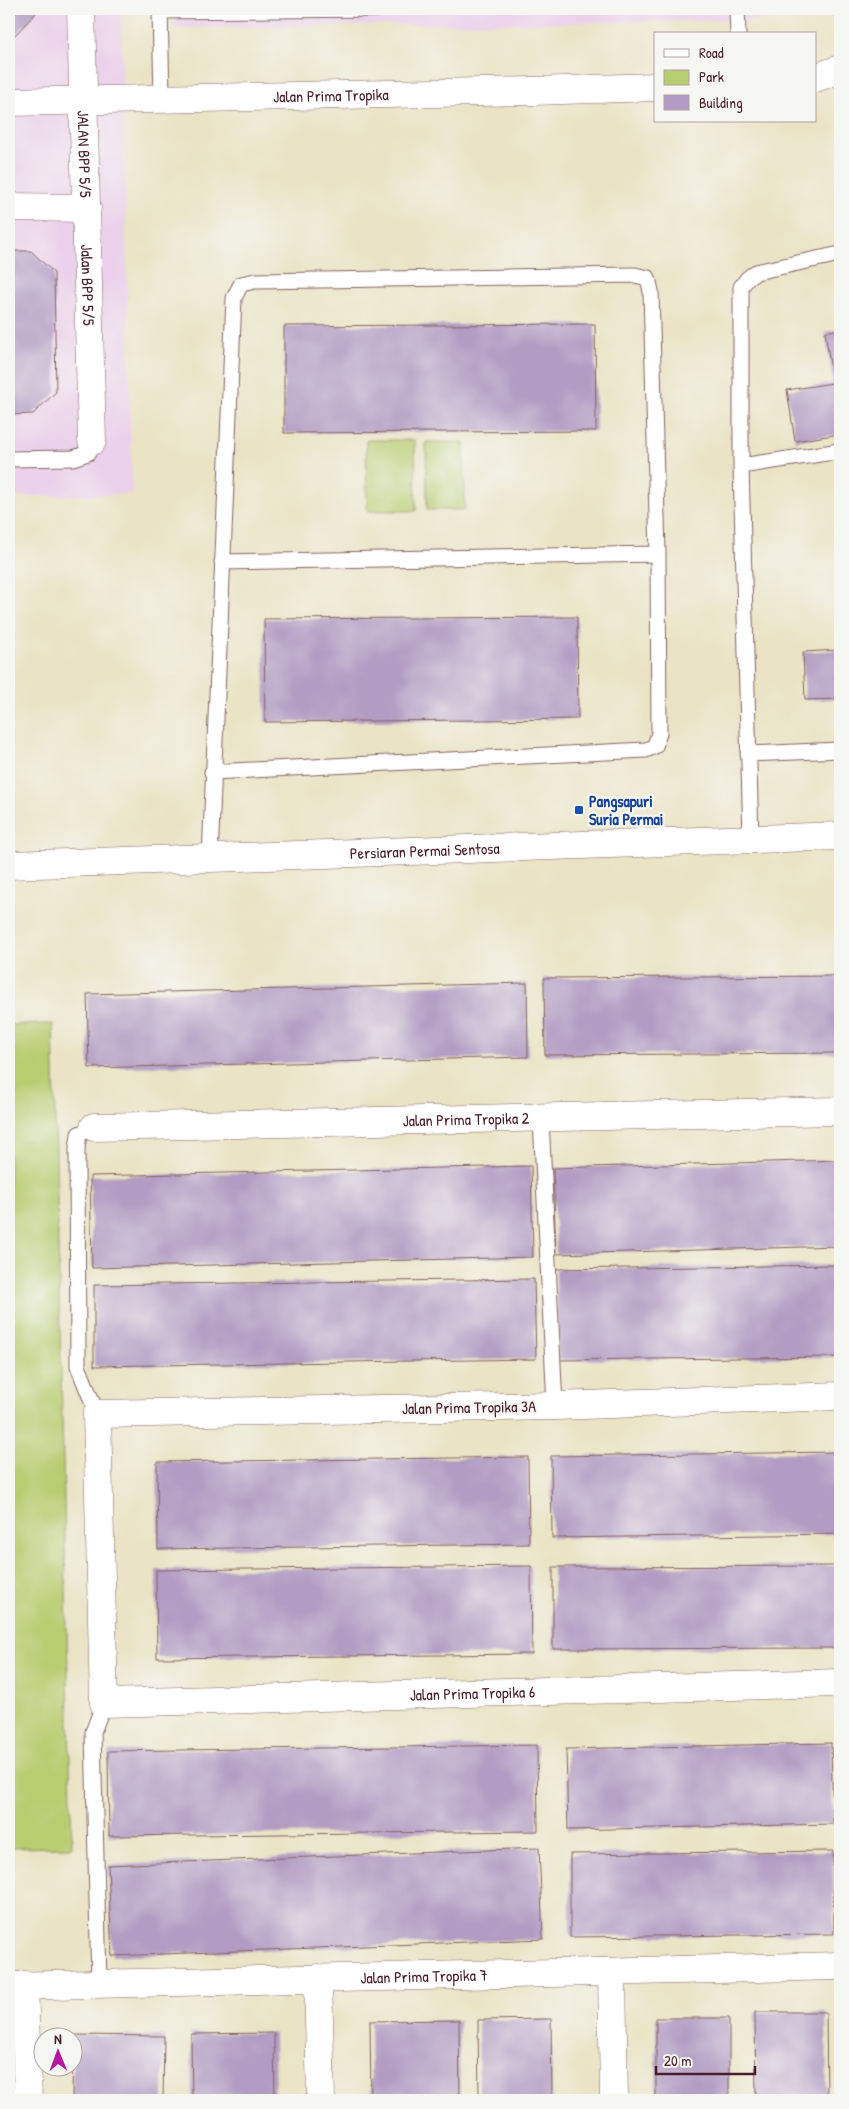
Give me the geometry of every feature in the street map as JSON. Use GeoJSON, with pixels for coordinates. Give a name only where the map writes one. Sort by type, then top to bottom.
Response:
{"type":"FeatureCollection","features":[{"type":"Feature","properties":{"kind":"street","name":"JALAN BPP 5/5"},"geometry":{"type":"LineString","coordinates":[[81,9],[87,208]]}},
{"type":"Feature","properties":{"kind":"street"},"geometry":{"type":"LineString","coordinates":[[816,78],[840,69]]}},
{"type":"Feature","properties":{"kind":"street","name":"Jalan Prima Tropika"},"geometry":{"type":"LineString","coordinates":[[9,102],[654,86]]}},
{"type":"Feature","properties":{"kind":"street","name":"Jalan BPP 5/5"},"geometry":{"type":"LineString","coordinates":[[9,208],[87,208],[92,441]]}},
{"type":"Feature","properties":{"kind":"street","name":"Persiaran Permai Sentosa"},"geometry":{"type":"LineString","coordinates":[[9,865],[840,836]]}},
{"type":"Feature","properties":{"kind":"street","name":"Jalan Prima Tropika 2"},"geometry":{"type":"LineString","coordinates":[[94,1127],[541,1119],[840,1111]]}},
{"type":"Feature","properties":{"kind":"street","name":"Jalan Prima Tropika 3A"},"geometry":{"type":"LineString","coordinates":[[97,1414],[555,1406],[840,1396]]}},
{"type":"Feature","properties":{"kind":"street"},"geometry":{"type":"LineString","coordinates":[[97,1414],[104,1703]]}},
{"type":"Feature","properties":{"kind":"street","name":"Jalan Prima Tropika 6"},"geometry":{"type":"LineString","coordinates":[[104,1703],[840,1683]]}},
{"type":"Feature","properties":{"kind":"street","name":"Jalan Prima Tropika 7"},"geometry":{"type":"LineString","coordinates":[[16,1986],[840,1966]]}},
{"type":"Feature","properties":{"kind":"street"},"geometry":{"type":"LineString","coordinates":[[612,1972],[614,2100]]}},
{"type":"Feature","properties":{"kind":"street"},"geometry":{"type":"LineString","coordinates":[[318,1978],[321,2100]]}},
{"type":"Feature","properties":{"kind":"street"},"geometry":{"type":"LineString","coordinates":[[16,1986],[28,2100]]}},
{"type":"Feature","properties":{"kind":"lane"},"geometry":{"type":"LineString","coordinates":[[162,98],[160,10],[374,9]]}},
{"type":"Feature","properties":{"kind":"lane"},"geometry":{"type":"LineString","coordinates":[[737,9],[738,32]]}},
{"type":"Feature","properties":{"kind":"lane"},"geometry":{"type":"LineString","coordinates":[[751,840],[741,466],[741,287],[746,279],[756,272],[840,254]]}},
{"type":"Feature","properties":{"kind":"lane"},"geometry":{"type":"LineString","coordinates":[[210,858],[212,772],[234,298],[241,284],[275,280],[635,274],[648,278],[651,291],[658,554],[659,733],[655,746],[646,750],[212,772]]}},
{"type":"Feature","properties":{"kind":"lane"},"geometry":{"type":"LineString","coordinates":[[9,459],[73,458],[88,453],[92,441]]}},
{"type":"Feature","properties":{"kind":"lane"},"geometry":{"type":"LineString","coordinates":[[741,466],[840,451]]}},
{"type":"Feature","properties":{"kind":"lane"},"geometry":{"type":"LineString","coordinates":[[222,562],[658,554]]}},
{"type":"Feature","properties":{"kind":"lane"},"geometry":{"type":"LineString","coordinates":[[748,754],[840,750]]}},
{"type":"Feature","properties":{"kind":"lane"},"geometry":{"type":"LineString","coordinates":[[541,1119],[555,1406]]}},
{"type":"Feature","properties":{"kind":"lane"},"geometry":{"type":"LineString","coordinates":[[94,1127],[80,1134],[77,1149],[78,1366],[97,1414]]}},
{"type":"Feature","properties":{"kind":"lane"},"geometry":{"type":"LineString","coordinates":[[99,1984],[93,1732],[104,1703]]}},
{"type":"Feature","properties":{"kind":"shaded area"},"geometry":{"type":"Polygon","coordinates":[[[9,9],[121,9],[132,494],[9,497],[9,9]]]}},
{"type":"Feature","properties":{"kind":"shaded area"},"geometry":{"type":"Polygon","coordinates":[[[174,9],[830,9],[821,12],[760,20],[174,28],[174,9]]]}},
{"type":"Feature","properties":{"kind":"green space"},"geometry":{"type":"Polygon","coordinates":[[[366,440],[415,440],[416,511],[367,511],[366,440]]]}},
{"type":"Feature","properties":{"kind":"green space"},"geometry":{"type":"Polygon","coordinates":[[[426,442],[464,442],[465,510],[427,510],[426,442]]]}},
{"type":"Feature","properties":{"kind":"green space"},"geometry":{"type":"Polygon","coordinates":[[[53,1024],[72,1847],[9,1848],[9,1025],[53,1024]]]}},
{"type":"Feature","properties":{"kind":"building"},"geometry":{"type":"Polygon","coordinates":[[[9,9],[36,9],[36,13],[14,36],[9,36],[9,9]]]}},
{"type":"Feature","properties":{"kind":"building"},"geometry":{"type":"Polygon","coordinates":[[[9,251],[31,251],[54,273],[56,392],[33,414],[9,415],[9,251]]]}},
{"type":"Feature","properties":{"kind":"building"},"geometry":{"type":"Polygon","coordinates":[[[595,324],[596,431],[284,433],[284,326],[595,324]]]}},
{"type":"Feature","properties":{"kind":"building"},"geometry":{"type":"Polygon","coordinates":[[[840,329],[840,434],[795,441],[787,390],[833,383],[825,332],[840,329]]]}},
{"type":"Feature","properties":{"kind":"building"},"geometry":{"type":"Polygon","coordinates":[[[577,617],[578,719],[265,722],[264,619],[577,617]]]}},
{"type":"Feature","properties":{"kind":"building"},"geometry":{"type":"Polygon","coordinates":[[[840,650],[840,699],[805,700],[803,652],[840,650]]]}},
{"type":"Feature","properties":{"kind":"building"},"geometry":{"type":"Polygon","coordinates":[[[840,976],[840,1053],[545,1055],[544,978],[840,976]]]}},
{"type":"Feature","properties":{"kind":"building"},"geometry":{"type":"Polygon","coordinates":[[[527,983],[528,1057],[89,1068],[87,994],[527,983]]]}},
{"type":"Feature","properties":{"kind":"building"},"geometry":{"type":"Polygon","coordinates":[[[840,1160],[840,1246],[556,1254],[553,1168],[840,1160]]]}},
{"type":"Feature","properties":{"kind":"building"},"geometry":{"type":"Polygon","coordinates":[[[531,1166],[533,1257],[92,1268],[90,1176],[531,1166]]]}},
{"type":"Feature","properties":{"kind":"building"},"geometry":{"type":"Polygon","coordinates":[[[840,1265],[840,1357],[558,1360],[556,1269],[840,1265]]]}},
{"type":"Feature","properties":{"kind":"building"},"geometry":{"type":"Polygon","coordinates":[[[534,1279],[536,1359],[94,1366],[94,1285],[534,1279]]]}},
{"type":"Feature","properties":{"kind":"building"},"geometry":{"type":"Polygon","coordinates":[[[840,1452],[840,1534],[552,1538],[551,1456],[840,1452]]]}},
{"type":"Feature","properties":{"kind":"building"},"geometry":{"type":"Polygon","coordinates":[[[528,1457],[529,1544],[158,1549],[157,1462],[528,1457]]]}},
{"type":"Feature","properties":{"kind":"building"},"geometry":{"type":"Polygon","coordinates":[[[531,1566],[532,1654],[157,1658],[156,1570],[531,1566]]]}},
{"type":"Feature","properties":{"kind":"building"},"geometry":{"type":"Polygon","coordinates":[[[840,1566],[840,1648],[553,1649],[553,1567],[840,1566]]]}},
{"type":"Feature","properties":{"kind":"building"},"geometry":{"type":"Polygon","coordinates":[[[831,1743],[833,1824],[568,1830],[566,1749],[831,1743]]]}},
{"type":"Feature","properties":{"kind":"building"},"geometry":{"type":"Polygon","coordinates":[[[537,1745],[538,1831],[109,1836],[108,1751],[537,1745]]]}},
{"type":"Feature","properties":{"kind":"building"},"geometry":{"type":"Polygon","coordinates":[[[539,1848],[543,1939],[112,1956],[108,1865],[539,1848]]]}},
{"type":"Feature","properties":{"kind":"building"},"geometry":{"type":"Polygon","coordinates":[[[833,1851],[834,1934],[570,1937],[570,1854],[833,1851]]]}},
{"type":"Feature","properties":{"kind":"building"},"geometry":{"type":"Polygon","coordinates":[[[755,2012],[826,2012],[827,2100],[756,2100],[755,2012]]]}},
{"type":"Feature","properties":{"kind":"building"},"geometry":{"type":"Polygon","coordinates":[[[656,2018],[729,2018],[729,2100],[656,2100],[656,2018]]]}},
{"type":"Feature","properties":{"kind":"building"},"geometry":{"type":"Polygon","coordinates":[[[551,2019],[552,2100],[479,2100],[478,2020],[551,2019]]]}},
{"type":"Feature","properties":{"kind":"building"},"geometry":{"type":"Polygon","coordinates":[[[459,2020],[460,2100],[371,2100],[370,2021],[459,2020]]]}},
{"type":"Feature","properties":{"kind":"building"},"geometry":{"type":"Polygon","coordinates":[[[274,2033],[275,2100],[192,2100],[191,2034],[274,2033]]]}},
{"type":"Feature","properties":{"kind":"building"},"geometry":{"type":"Polygon","coordinates":[[[82,2035],[164,2036],[163,2100],[72,2100],[72,2076],[82,2076],[82,2035]]]}},
{"type":"Feature","properties":{"kind":"place","name":"Pangsapuri Suria Permai"},"geometry":{"type":"Point","coordinates":[579,810]}}]}
